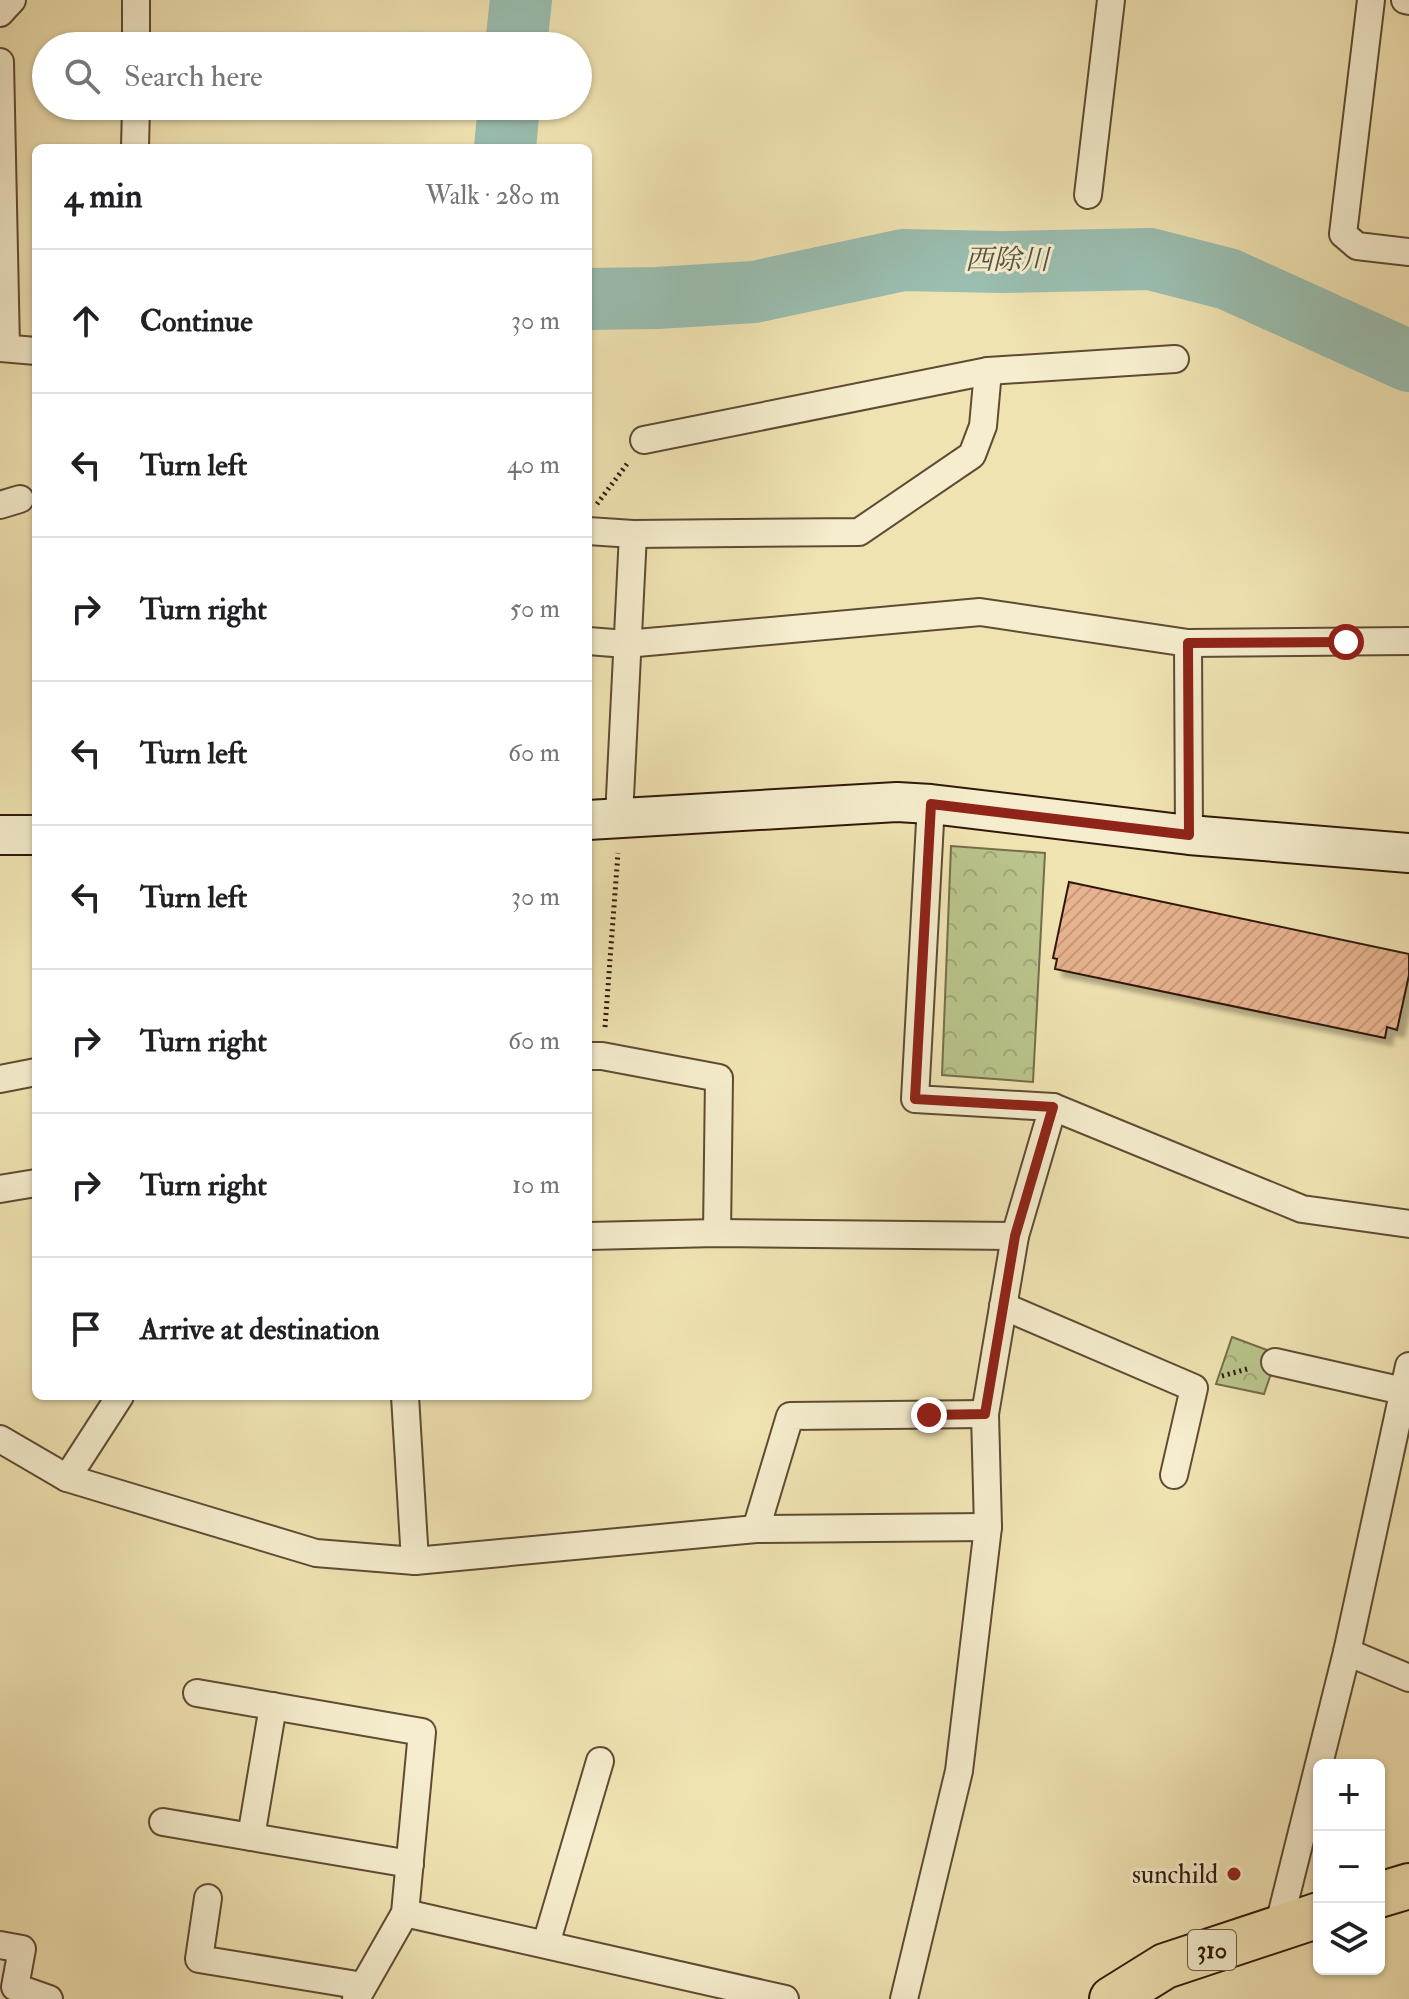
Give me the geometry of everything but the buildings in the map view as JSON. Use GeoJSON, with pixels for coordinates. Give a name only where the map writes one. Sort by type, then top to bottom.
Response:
{"type":"FeatureCollection","features":[{"type":"Feature","properties":{"kind":"highway"},"geometry":{"type":"LineString","coordinates":[[1385,1893],[1409,1886]]}},
{"type":"Feature","properties":{"kind":"highway","name":"310"},"geometry":{"type":"LineString","coordinates":[[1112,1999],[1165,1966],[1313,1917]]}},
{"type":"Feature","properties":{"kind":"street"},"geometry":{"type":"LineString","coordinates":[[0,13],[12,0]]}},
{"type":"Feature","properties":{"kind":"street"},"geometry":{"type":"LineString","coordinates":[[136,0],[136,32]]}},
{"type":"Feature","properties":{"kind":"street"},"geometry":{"type":"LineString","coordinates":[[1088,195],[1111,0]]}},
{"type":"Feature","properties":{"kind":"street"},"geometry":{"type":"LineString","coordinates":[[1371,0],[1343,234],[1357,246],[1409,252]]}},
{"type":"Feature","properties":{"kind":"street"},"geometry":{"type":"LineString","coordinates":[[0,62],[3,348],[32,351]]}},
{"type":"Feature","properties":{"kind":"street"},"geometry":{"type":"LineString","coordinates":[[135,144],[136,120]]}},
{"type":"Feature","properties":{"kind":"street"},"geometry":{"type":"LineString","coordinates":[[644,440],[988,371],[1175,359]]}},
{"type":"Feature","properties":{"kind":"street"},"geometry":{"type":"LineString","coordinates":[[592,525],[633,534],[859,532],[972,455],[983,426],[988,371]]}},
{"type":"Feature","properties":{"kind":"street"},"geometry":{"type":"LineString","coordinates":[[633,534],[626,644],[604,818],[897,802],[1189,835],[1409,853]]}},
{"type":"Feature","properties":{"kind":"street"},"geometry":{"type":"LineString","coordinates":[[592,641],[626,644],[980,612],[1188,643],[1409,641]]}},
{"type":"Feature","properties":{"kind":"street"},"geometry":{"type":"LineString","coordinates":[[1188,643],[1189,835]]}},
{"type":"Feature","properties":{"kind":"street"},"geometry":{"type":"LineString","coordinates":[[931,804],[915,1099],[1053,1107],[1302,1209],[1409,1224]]}},
{"type":"Feature","properties":{"kind":"street"},"geometry":{"type":"LineString","coordinates":[[0,835],[32,835]]}},
{"type":"Feature","properties":{"kind":"street"},"geometry":{"type":"LineString","coordinates":[[595,1056],[719,1078],[717,1233]]}},
{"type":"Feature","properties":{"kind":"street"},"geometry":{"type":"LineString","coordinates":[[0,1079],[32,1073]]}},
{"type":"Feature","properties":{"kind":"street"},"geometry":{"type":"LineString","coordinates":[[904,1999],[959,1771],[988,1527],[985,1414],[1015,1236],[1053,1107]]}},
{"type":"Feature","properties":{"kind":"street"},"geometry":{"type":"LineString","coordinates":[[0,1189],[32,1184]]}},
{"type":"Feature","properties":{"kind":"street"},"geometry":{"type":"LineString","coordinates":[[592,1236],[717,1233],[1015,1236]]}},
{"type":"Feature","properties":{"kind":"street"},"geometry":{"type":"LineString","coordinates":[[1003,1306],[1194,1388],[1174,1475]]}},
{"type":"Feature","properties":{"kind":"street"},"geometry":{"type":"LineString","coordinates":[[1266,1364],[1406,1378],[1347,1652],[1278,1928]]}},
{"type":"Feature","properties":{"kind":"street"},"geometry":{"type":"LineString","coordinates":[[67,1478],[117,1400]]}},
{"type":"Feature","properties":{"kind":"street"},"geometry":{"type":"LineString","coordinates":[[405,1400],[415,1561]]}},
{"type":"Feature","properties":{"kind":"street"},"geometry":{"type":"LineString","coordinates":[[756,1529],[790,1416],[985,1414]]}},
{"type":"Feature","properties":{"kind":"street"},"geometry":{"type":"LineString","coordinates":[[1,1447],[67,1478],[316,1553],[415,1561],[756,1529],[988,1527]]}},
{"type":"Feature","properties":{"kind":"street"},"geometry":{"type":"LineString","coordinates":[[1347,1652],[1409,1678]]}},
{"type":"Feature","properties":{"kind":"street"},"geometry":{"type":"LineString","coordinates":[[197,1693],[422,1732],[405,1913],[359,1992],[199,1959],[208,1898]]}},
{"type":"Feature","properties":{"kind":"street"},"geometry":{"type":"LineString","coordinates":[[251,1837],[273,1706]]}},
{"type":"Feature","properties":{"kind":"street"},"geometry":{"type":"LineString","coordinates":[[546,1944],[600,1761]]}},
{"type":"Feature","properties":{"kind":"street"},"geometry":{"type":"LineString","coordinates":[[163,1822],[410,1864]]}},
{"type":"Feature","properties":{"kind":"street"},"geometry":{"type":"LineString","coordinates":[[405,1913],[785,1999]]}},
{"type":"Feature","properties":{"kind":"street"},"geometry":{"type":"LineString","coordinates":[[0,1945],[22,1949],[15,1987],[49,1999]]}},
{"type":"Feature","properties":{"kind":"path"},"geometry":{"type":"LineString","coordinates":[[592,523],[644,440]]}},
{"type":"Feature","properties":{"kind":"path"},"geometry":{"type":"LineString","coordinates":[[595,1056],[604,818]]}},
{"type":"Feature","properties":{"kind":"path"},"geometry":{"type":"LineString","coordinates":[[1194,1388],[1218,1377],[1266,1364]]}},
{"type":"Feature","properties":{"kind":"green space"},"geometry":{"type":"Polygon","coordinates":[[[951,846],[1045,853],[1033,1082],[942,1075],[951,846]]]}},
{"type":"Feature","properties":{"kind":"green space"},"geometry":{"type":"Polygon","coordinates":[[[1232,1337],[1275,1353],[1264,1394],[1216,1384],[1232,1337]]]}},
{"type":"Feature","properties":{"kind":"waterway","name":"西除川"},"geometry":{"type":"LineString","coordinates":[[518,32],[521,0]]}},
{"type":"Feature","properties":{"kind":"waterway","name":"西除川"},"geometry":{"type":"LineString","coordinates":[[505,144],[508,120]]}},
{"type":"Feature","properties":{"kind":"waterway","name":"西除川"},"geometry":{"type":"LineString","coordinates":[[592,299],[754,292],[903,260],[1150,259],[1228,279],[1409,361]]}},
{"type":"Feature","properties":{"kind":"place","name":"sunchild"},"geometry":{"type":"Point","coordinates":[1234,1874]}},
{"type":"Feature","properties":{"kind":"route"},"geometry":{"type":"LineString","coordinates":[[929,1415],[985,1414],[1015,1236],[1053,1107],[915,1099],[931,804],[1189,835],[1188,643],[1346,642]]}}]}
